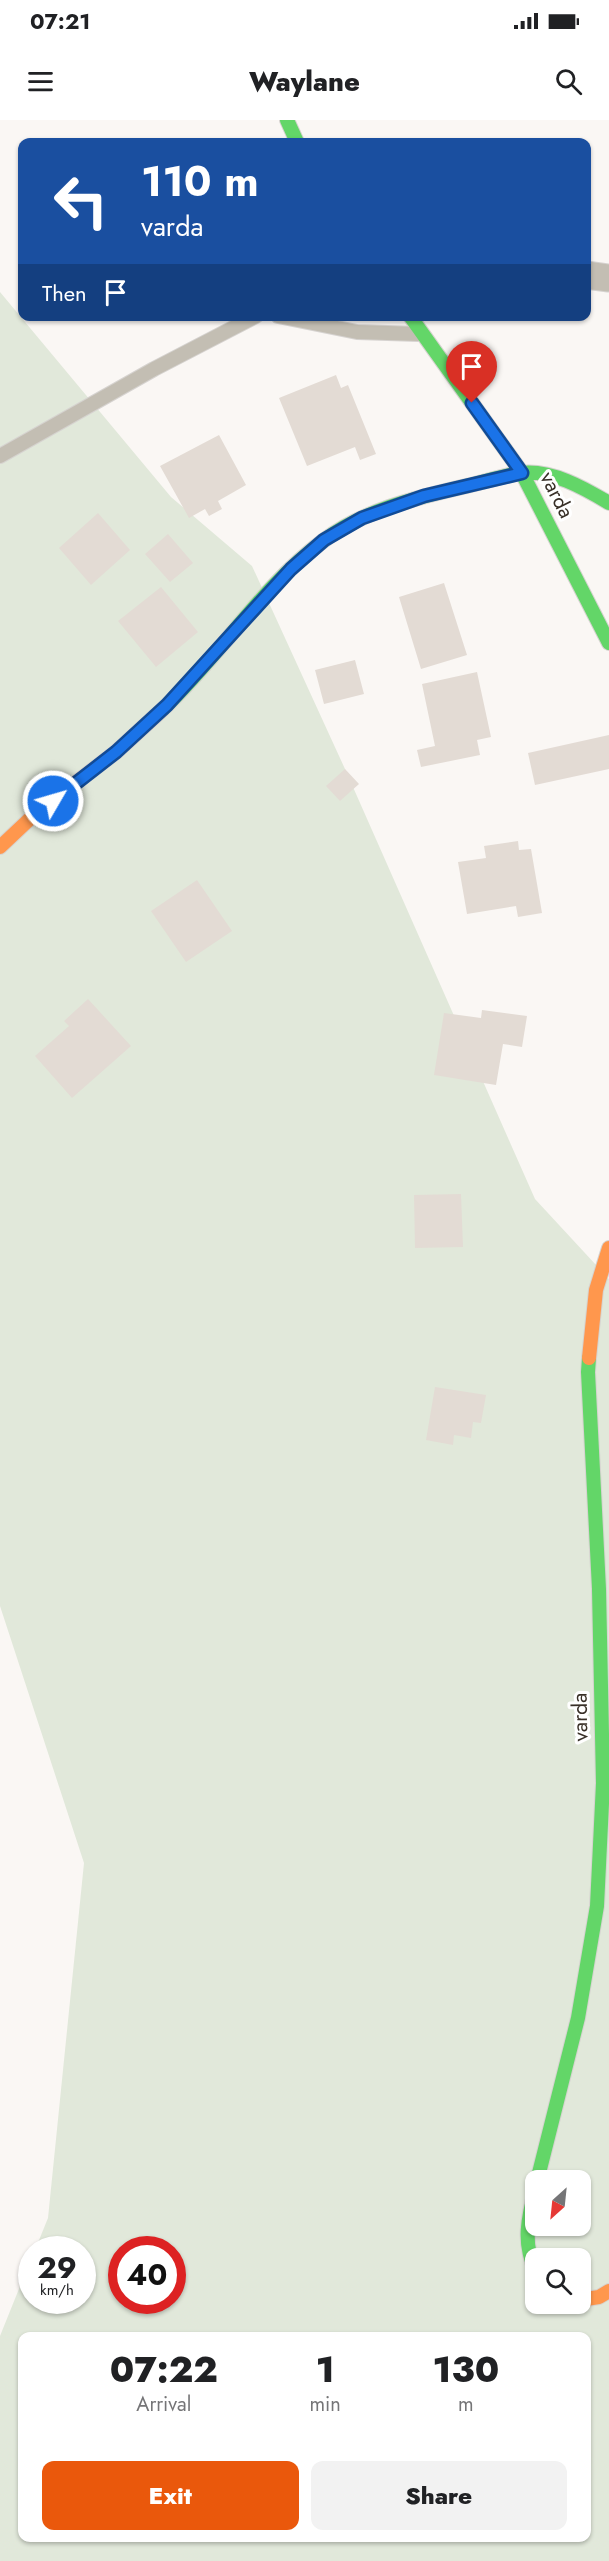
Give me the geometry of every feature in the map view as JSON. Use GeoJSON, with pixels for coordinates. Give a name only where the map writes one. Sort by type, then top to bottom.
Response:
{"type":"FeatureCollection","features":[{"type":"Feature","properties":{"kind":"street"},"geometry":{"type":"LineString","coordinates":[[287,120],[295,138]]}},
{"type":"Feature","properties":{"kind":"street"},"geometry":{"type":"LineString","coordinates":[[591,276],[609,278]]}},
{"type":"Feature","properties":{"kind":"street","name":"varda"},"geometry":{"type":"LineString","coordinates":[[414,321],[522,473],[609,643]]}},
{"type":"Feature","properties":{"kind":"street"},"geometry":{"type":"LineString","coordinates":[[0,847],[35,814],[116,752],[167,705],[291,569],[324,540],[362,518],[424,496],[522,473],[555,477],[586,489],[609,503]]}},
{"type":"Feature","properties":{"kind":"street","name":"varda"},"geometry":{"type":"LineString","coordinates":[[540,2170],[578,2018],[597,1906],[603,1783],[599,1589],[588,1372],[596,1290],[609,1248]]}},
{"type":"Feature","properties":{"kind":"street"},"geometry":{"type":"LineString","coordinates":[[591,2298],[599,2297],[609,2291]]}},
{"type":"Feature","properties":{"kind":"lane"},"geometry":{"type":"LineString","coordinates":[[0,456],[154,369],[246,321]]}},
{"type":"Feature","properties":{"kind":"lane"},"geometry":{"type":"LineString","coordinates":[[303,321],[357,332],[423,334]]}},
{"type":"Feature","properties":{"kind":"shaded area"},"geometry":{"type":"Polygon","coordinates":[[[0,292],[18,314],[18,321],[24,321],[171,497],[252,566],[345,769],[535,1199],[609,1279],[609,2561],[0,2561],[0,2336],[18,2291],[18,2314],[96,2314],[96,2236],[41,2236],[48,2218],[84,1863],[0,1606],[0,292]]]}},
{"type":"Feature","properties":{"kind":"building"},"geometry":{"type":"Polygon","coordinates":[[[336,375],[341,388],[348,385],[376,454],[360,460],[355,447],[307,466],[279,398],[336,375]]]}},
{"type":"Feature","properties":{"kind":"building"},"geometry":{"type":"Polygon","coordinates":[[[219,435],[246,485],[218,501],[222,509],[209,516],[205,509],[189,518],[160,466],[219,435]]]}},
{"type":"Feature","properties":{"kind":"building"},"geometry":{"type":"Polygon","coordinates":[[[98,513],[130,550],[91,585],[59,548],[98,513]]]}},
{"type":"Feature","properties":{"kind":"building"},"geometry":{"type":"Polygon","coordinates":[[[168,534],[193,563],[170,582],[145,554],[168,534]]]}},
{"type":"Feature","properties":{"kind":"building"},"geometry":{"type":"Polygon","coordinates":[[[444,583],[467,655],[421,669],[399,597],[444,583]]]}},
{"type":"Feature","properties":{"kind":"building"},"geometry":{"type":"Polygon","coordinates":[[[161,587],[198,632],[156,667],[118,621],[161,587]]]}},
{"type":"Feature","properties":{"kind":"building"},"geometry":{"type":"Polygon","coordinates":[[[355,660],[364,694],[324,704],[315,670],[355,660]]]}},
{"type":"Feature","properties":{"kind":"building"},"geometry":{"type":"Polygon","coordinates":[[[477,672],[491,737],[477,740],[480,755],[421,767],[417,750],[435,746],[422,684],[477,672]]]}},
{"type":"Feature","properties":{"kind":"building"},"geometry":{"type":"Polygon","coordinates":[[[609,735],[609,769],[535,785],[528,753],[609,735]]]}},
{"type":"Feature","properties":{"kind":"building"},"geometry":{"type":"Polygon","coordinates":[[[345,769],[359,784],[340,801],[326,786],[345,769]]]}},
{"type":"Feature","properties":{"kind":"building"},"geometry":{"type":"Polygon","coordinates":[[[518,841],[519,850],[531,849],[542,913],[518,917],[516,906],[467,914],[458,862],[486,858],[484,846],[518,841]]]}},
{"type":"Feature","properties":{"kind":"building"},"geometry":{"type":"Polygon","coordinates":[[[197,880],[232,931],[186,962],[151,911],[197,880]]]}},
{"type":"Feature","properties":{"kind":"building"},"geometry":{"type":"Polygon","coordinates":[[[88,999],[131,1046],[72,1098],[35,1056],[69,1026],[64,1021],[88,999]]]}},
{"type":"Feature","properties":{"kind":"building"},"geometry":{"type":"Polygon","coordinates":[[[482,1010],[527,1016],[522,1047],[503,1044],[496,1085],[434,1075],[444,1013],[481,1018],[482,1010]]]}},
{"type":"Feature","properties":{"kind":"building"},"geometry":{"type":"Polygon","coordinates":[[[461,1194],[463,1247],[415,1248],[414,1195],[461,1194]]]}},
{"type":"Feature","properties":{"kind":"building"},"geometry":{"type":"Polygon","coordinates":[[[435,1387],[486,1395],[481,1423],[473,1422],[471,1438],[454,1435],[453,1445],[426,1440],[435,1387]]]}},
{"type":"Feature","properties":{"kind":"traffic: fast"},"geometry":{"type":"LineString","coordinates":[[287,120],[295,138]]}},
{"type":"Feature","properties":{"kind":"traffic: fast"},"geometry":{"type":"LineString","coordinates":[[414,321],[522,473],[609,643]]}},
{"type":"Feature","properties":{"kind":"traffic: fast"},"geometry":{"type":"LineString","coordinates":[[163,709],[280,579],[323,541],[355,521],[408,501],[520,473],[543,474],[567,481],[609,503]]}},
{"type":"Feature","properties":{"kind":"traffic: fast"},"geometry":{"type":"LineString","coordinates":[[540,2170],[578,2018],[597,1906],[603,1783],[599,1589],[589,1358]]}},
{"type":"Feature","properties":{"kind":"traffic: fast"},"geometry":{"type":"LineString","coordinates":[[528,2236],[529,2248]]}},
{"type":"Feature","properties":{"kind":"traffic: slow"},"geometry":{"type":"LineString","coordinates":[[0,847],[35,814],[116,752],[163,709]]}},
{"type":"Feature","properties":{"kind":"traffic: slow"},"geometry":{"type":"LineString","coordinates":[[589,1358],[596,1290],[609,1248]]}},
{"type":"Feature","properties":{"kind":"traffic: slow"},"geometry":{"type":"LineString","coordinates":[[591,2298],[599,2297],[609,2291]]}},
{"type":"Feature","properties":{"kind":"route"},"geometry":{"type":"LineString","coordinates":[[53,801],[116,752],[167,705],[291,569],[324,540],[362,518],[424,496],[522,473],[472,403]]}}]}
